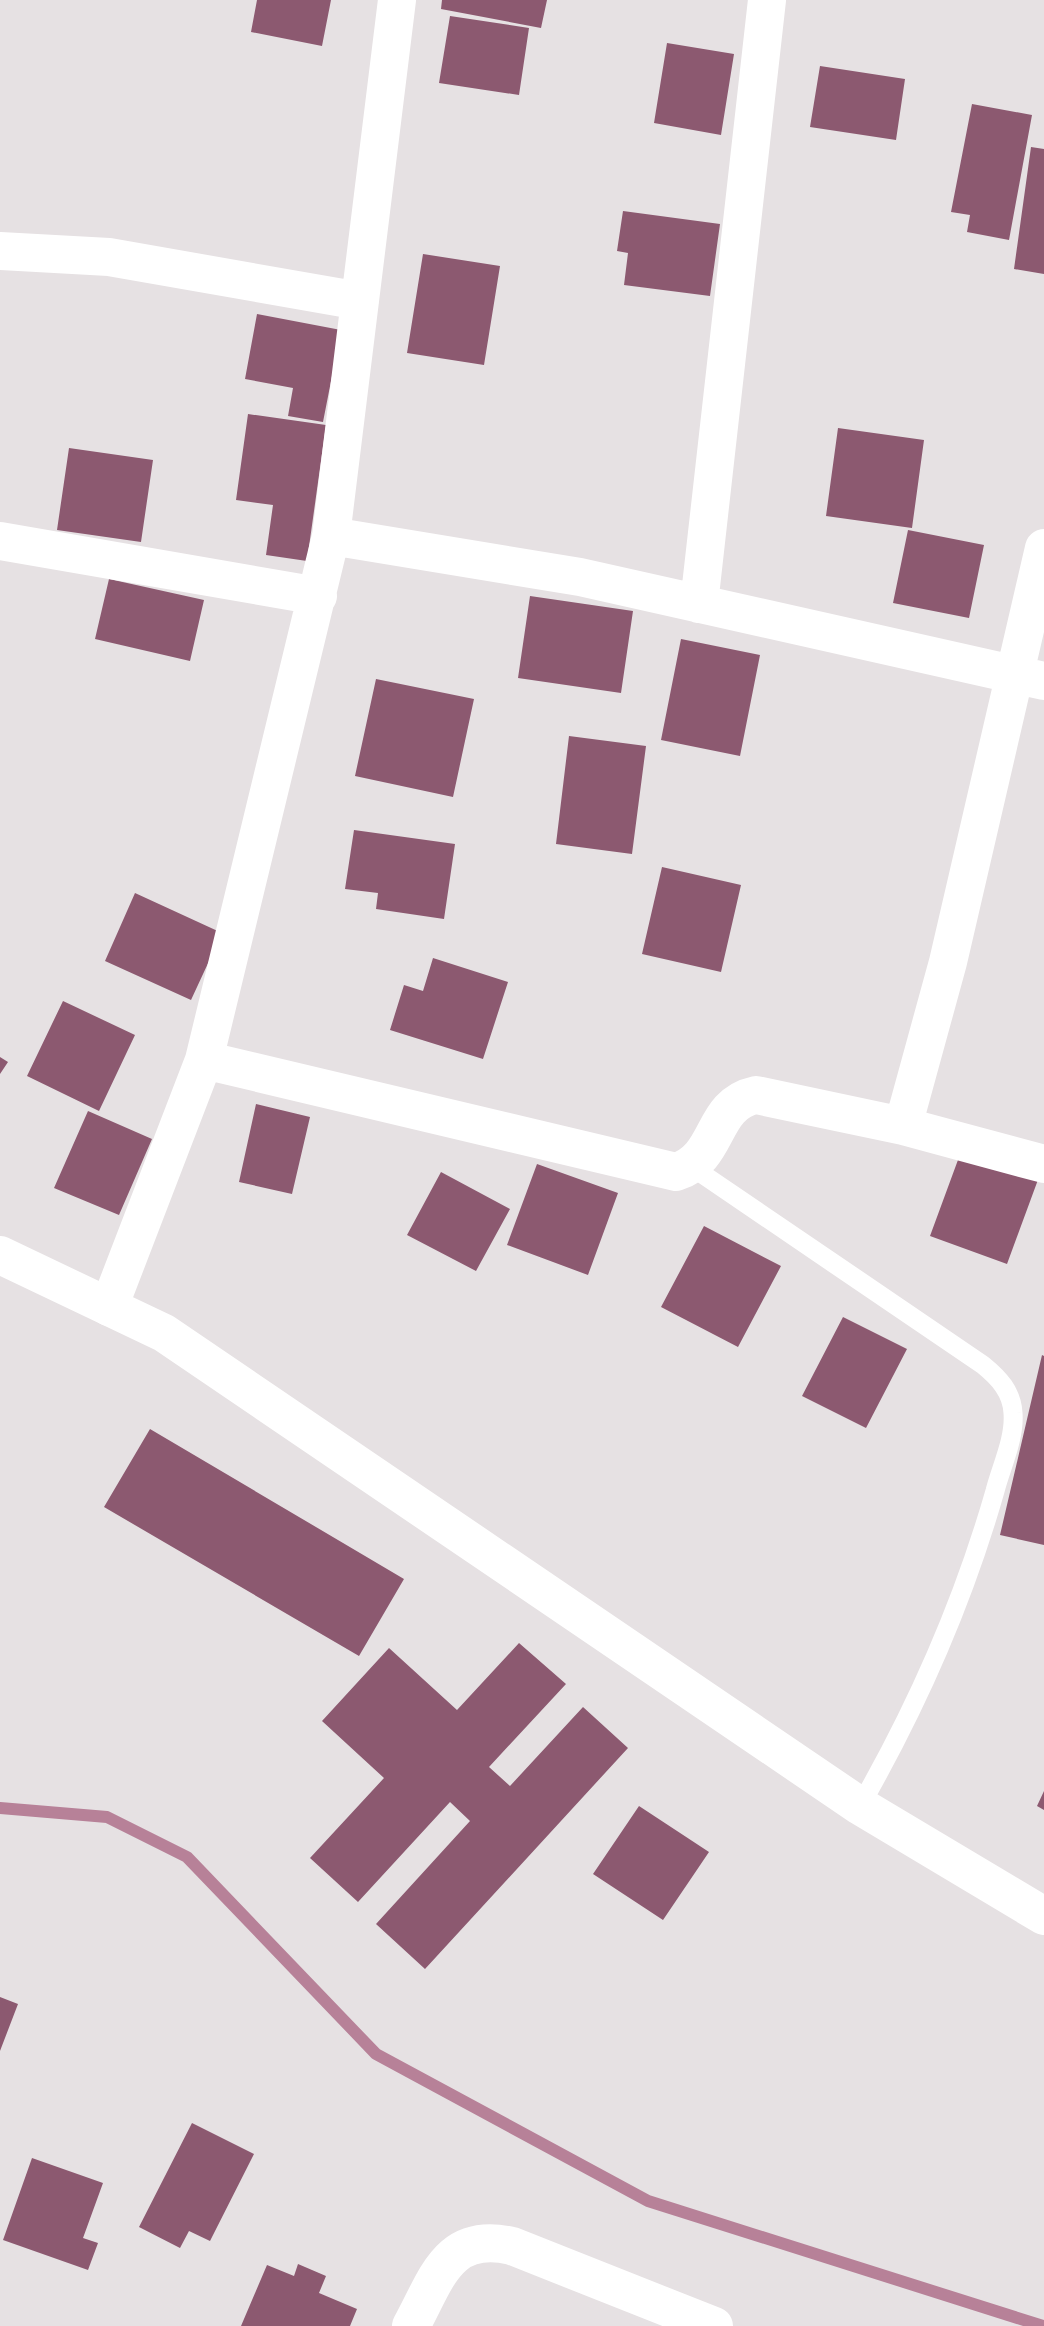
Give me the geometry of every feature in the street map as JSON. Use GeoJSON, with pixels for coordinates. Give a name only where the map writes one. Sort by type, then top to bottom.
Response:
{"type":"FeatureCollection","features":[{"type":"Feature","properties":{"kind":"street"},"geometry":{"type":"LineString","coordinates":[[109,1307],[204,1060],[318,596],[331,536],[397,0]]}},
{"type":"Feature","properties":{"kind":"street"},"geometry":{"type":"LineString","coordinates":[[699,604],[767,0]]}},
{"type":"Feature","properties":{"kind":"street"},"geometry":{"type":"LineString","coordinates":[[0,251],[109,257],[360,301]]}},
{"type":"Feature","properties":{"kind":"street"},"geometry":{"type":"LineString","coordinates":[[331,536],[580,577],[1031,678]]}},
{"type":"Feature","properties":{"kind":"street"},"geometry":{"type":"LineString","coordinates":[[0,541],[318,596]]}},
{"type":"Feature","properties":{"kind":"street"},"geometry":{"type":"LineString","coordinates":[[903,1126],[1031,678],[1044,548]]}},
{"type":"Feature","properties":{"kind":"street"},"geometry":{"type":"LineString","coordinates":[[204,1060],[676,1172],[692,1167],[703,1157],[731,1106],[742,1098],[756,1095],[903,1126],[1044,1164]]}},
{"type":"Feature","properties":{"kind":"street"},"geometry":{"type":"LineString","coordinates":[[0,1255],[164,1333],[860,1806],[1044,1916]]}},
{"type":"Feature","properties":{"kind":"street"},"geometry":{"type":"LineString","coordinates":[[411,2326],[450,2256],[479,2243],[496,2242],[714,2326]]}},
{"type":"Feature","properties":{"kind":"lane"},"geometry":{"type":"LineString","coordinates":[[692,1167],[983,1365],[996,1376],[1011,1401],[1012,1429],[976,1557],[952,1623],[900,1735],[860,1806]]}},
{"type":"Feature","properties":{"kind":"building"},"geometry":{"type":"Polygon","coordinates":[[[257,0],[331,0],[322,46],[251,32],[257,0]]]}},
{"type":"Feature","properties":{"kind":"building"},"geometry":{"type":"Polygon","coordinates":[[[442,0],[547,0],[541,28],[441,9],[442,0]]]}},
{"type":"Feature","properties":{"kind":"building"},"geometry":{"type":"Polygon","coordinates":[[[450,16],[529,28],[519,95],[439,83],[450,16]]]}},
{"type":"Feature","properties":{"kind":"building"},"geometry":{"type":"Polygon","coordinates":[[[667,43],[734,54],[721,135],[654,123],[667,43]]]}},
{"type":"Feature","properties":{"kind":"building"},"geometry":{"type":"Polygon","coordinates":[[[820,66],[905,79],[896,140],[810,127],[820,66]]]}},
{"type":"Feature","properties":{"kind":"building"},"geometry":{"type":"Polygon","coordinates":[[[972,104],[1032,115],[1009,240],[967,232],[970,215],[951,212],[972,104]]]}},
{"type":"Feature","properties":{"kind":"building"},"geometry":{"type":"Polygon","coordinates":[[[1031,147],[1044,149],[1044,274],[1014,269],[1031,147]]]}},
{"type":"Feature","properties":{"kind":"building"},"geometry":{"type":"Polygon","coordinates":[[[623,211],[720,224],[710,296],[624,285],[628,253],[617,251],[623,211]]]}},
{"type":"Feature","properties":{"kind":"building"},"geometry":{"type":"Polygon","coordinates":[[[423,254],[500,266],[484,365],[407,353],[423,254]]]}},
{"type":"Feature","properties":{"kind":"building"},"geometry":{"type":"Polygon","coordinates":[[[257,314],[341,330],[323,422],[288,416],[293,388],[245,379],[257,314]]]}},
{"type":"Feature","properties":{"kind":"building"},"geometry":{"type":"Polygon","coordinates":[[[248,414],[326,425],[307,561],[266,555],[273,505],[236,500],[248,414]]]}},
{"type":"Feature","properties":{"kind":"building"},"geometry":{"type":"Polygon","coordinates":[[[838,428],[924,440],[912,528],[826,516],[838,428]]]}},
{"type":"Feature","properties":{"kind":"building"},"geometry":{"type":"Polygon","coordinates":[[[69,448],[153,460],[141,542],[57,530],[69,448]]]}},
{"type":"Feature","properties":{"kind":"building"},"geometry":{"type":"Polygon","coordinates":[[[908,530],[984,545],[969,618],[893,603],[908,530]]]}},
{"type":"Feature","properties":{"kind":"building"},"geometry":{"type":"Polygon","coordinates":[[[109,579],[204,600],[190,661],[95,639],[109,579]]]}},
{"type":"Feature","properties":{"kind":"building"},"geometry":{"type":"Polygon","coordinates":[[[530,596],[633,611],[621,693],[518,678],[530,596]]]}},
{"type":"Feature","properties":{"kind":"building"},"geometry":{"type":"Polygon","coordinates":[[[681,639],[760,655],[740,756],[661,740],[681,639]]]}},
{"type":"Feature","properties":{"kind":"building"},"geometry":{"type":"Polygon","coordinates":[[[376,679],[474,699],[453,797],[355,776],[376,679]]]}},
{"type":"Feature","properties":{"kind":"building"},"geometry":{"type":"Polygon","coordinates":[[[569,736],[646,746],[632,854],[556,844],[569,736]]]}},
{"type":"Feature","properties":{"kind":"building"},"geometry":{"type":"Polygon","coordinates":[[[354,830],[455,844],[444,919],[376,909],[378,893],[345,889],[354,830]]]}},
{"type":"Feature","properties":{"kind":"building"},"geometry":{"type":"Polygon","coordinates":[[[662,867],[741,885],[721,972],[642,954],[662,867]]]}},
{"type":"Feature","properties":{"kind":"building"},"geometry":{"type":"Polygon","coordinates":[[[135,893],[222,933],[191,1000],[105,961],[135,893]]]}},
{"type":"Feature","properties":{"kind":"building"},"geometry":{"type":"Polygon","coordinates":[[[433,958],[508,982],[483,1059],[390,1030],[404,985],[423,991],[433,958]]]}},
{"type":"Feature","properties":{"kind":"building"},"geometry":{"type":"Polygon","coordinates":[[[63,1001],[135,1035],[99,1111],[27,1076],[63,1001]]]}},
{"type":"Feature","properties":{"kind":"building"},"geometry":{"type":"Polygon","coordinates":[[[0,1057],[8,1062],[0,1074],[0,1057]]]}},
{"type":"Feature","properties":{"kind":"building"},"geometry":{"type":"Polygon","coordinates":[[[256,1104],[310,1117],[292,1194],[239,1182],[256,1104]]]}},
{"type":"Feature","properties":{"kind":"building"},"geometry":{"type":"Polygon","coordinates":[[[88,1111],[152,1139],[119,1215],[54,1188],[88,1111]]]}},
{"type":"Feature","properties":{"kind":"building"},"geometry":{"type":"Polygon","coordinates":[[[962,1149],[1039,1177],[1007,1264],[930,1236],[962,1149]]]}},
{"type":"Feature","properties":{"kind":"building"},"geometry":{"type":"Polygon","coordinates":[[[537,1164],[618,1193],[588,1275],[507,1245],[537,1164]]]}},
{"type":"Feature","properties":{"kind":"building"},"geometry":{"type":"Polygon","coordinates":[[[441,1172],[510,1209],[476,1271],[407,1235],[441,1172]]]}},
{"type":"Feature","properties":{"kind":"building"},"geometry":{"type":"Polygon","coordinates":[[[704,1226],[781,1266],[738,1347],[661,1307],[704,1226]]]}},
{"type":"Feature","properties":{"kind":"building"},"geometry":{"type":"Polygon","coordinates":[[[843,1317],[907,1349],[866,1428],[802,1396],[843,1317]]]}},
{"type":"Feature","properties":{"kind":"building"},"geometry":{"type":"Polygon","coordinates":[[[1042,1355],[1044,1356],[1044,1545],[1000,1535],[1042,1355]]]}},
{"type":"Feature","properties":{"kind":"building"},"geometry":{"type":"Polygon","coordinates":[[[150,1429],[404,1579],[359,1656],[104,1507],[150,1429]]]}},
{"type":"Feature","properties":{"kind":"building"},"geometry":{"type":"Polygon","coordinates":[[[519,1643],[566,1684],[489,1767],[510,1786],[583,1707],[628,1748],[425,1969],[376,1924],[470,1821],[450,1802],[358,1902],[310,1858],[384,1778],[322,1721],[389,1648],[457,1710],[519,1643]]]}},
{"type":"Feature","properties":{"kind":"building"},"geometry":{"type":"Polygon","coordinates":[[[1044,1791],[1044,1810],[1037,1806],[1044,1791]]]}},
{"type":"Feature","properties":{"kind":"building"},"geometry":{"type":"Polygon","coordinates":[[[639,1806],[709,1852],[663,1920],[593,1874],[639,1806]]]}},
{"type":"Feature","properties":{"kind":"building"},"geometry":{"type":"Polygon","coordinates":[[[0,1997],[18,2004],[0,2051],[0,1997]]]}},
{"type":"Feature","properties":{"kind":"building"},"geometry":{"type":"Polygon","coordinates":[[[192,2123],[254,2154],[210,2241],[189,2231],[180,2248],[139,2227],[192,2123]]]}},
{"type":"Feature","properties":{"kind":"building"},"geometry":{"type":"Polygon","coordinates":[[[32,2158],[103,2183],[83,2238],[98,2243],[88,2270],[3,2240],[32,2158]]]}},
{"type":"Feature","properties":{"kind":"building"},"geometry":{"type":"Polygon","coordinates":[[[298,2264],[326,2276],[319,2293],[357,2309],[350,2326],[241,2326],[267,2265],[294,2276],[298,2264]]]}},
{"type":"Feature","properties":{"kind":"waterway"},"geometry":{"type":"LineString","coordinates":[[0,1808],[107,1817],[187,1857],[376,2054],[648,2201],[1043,2326]]}}]}
